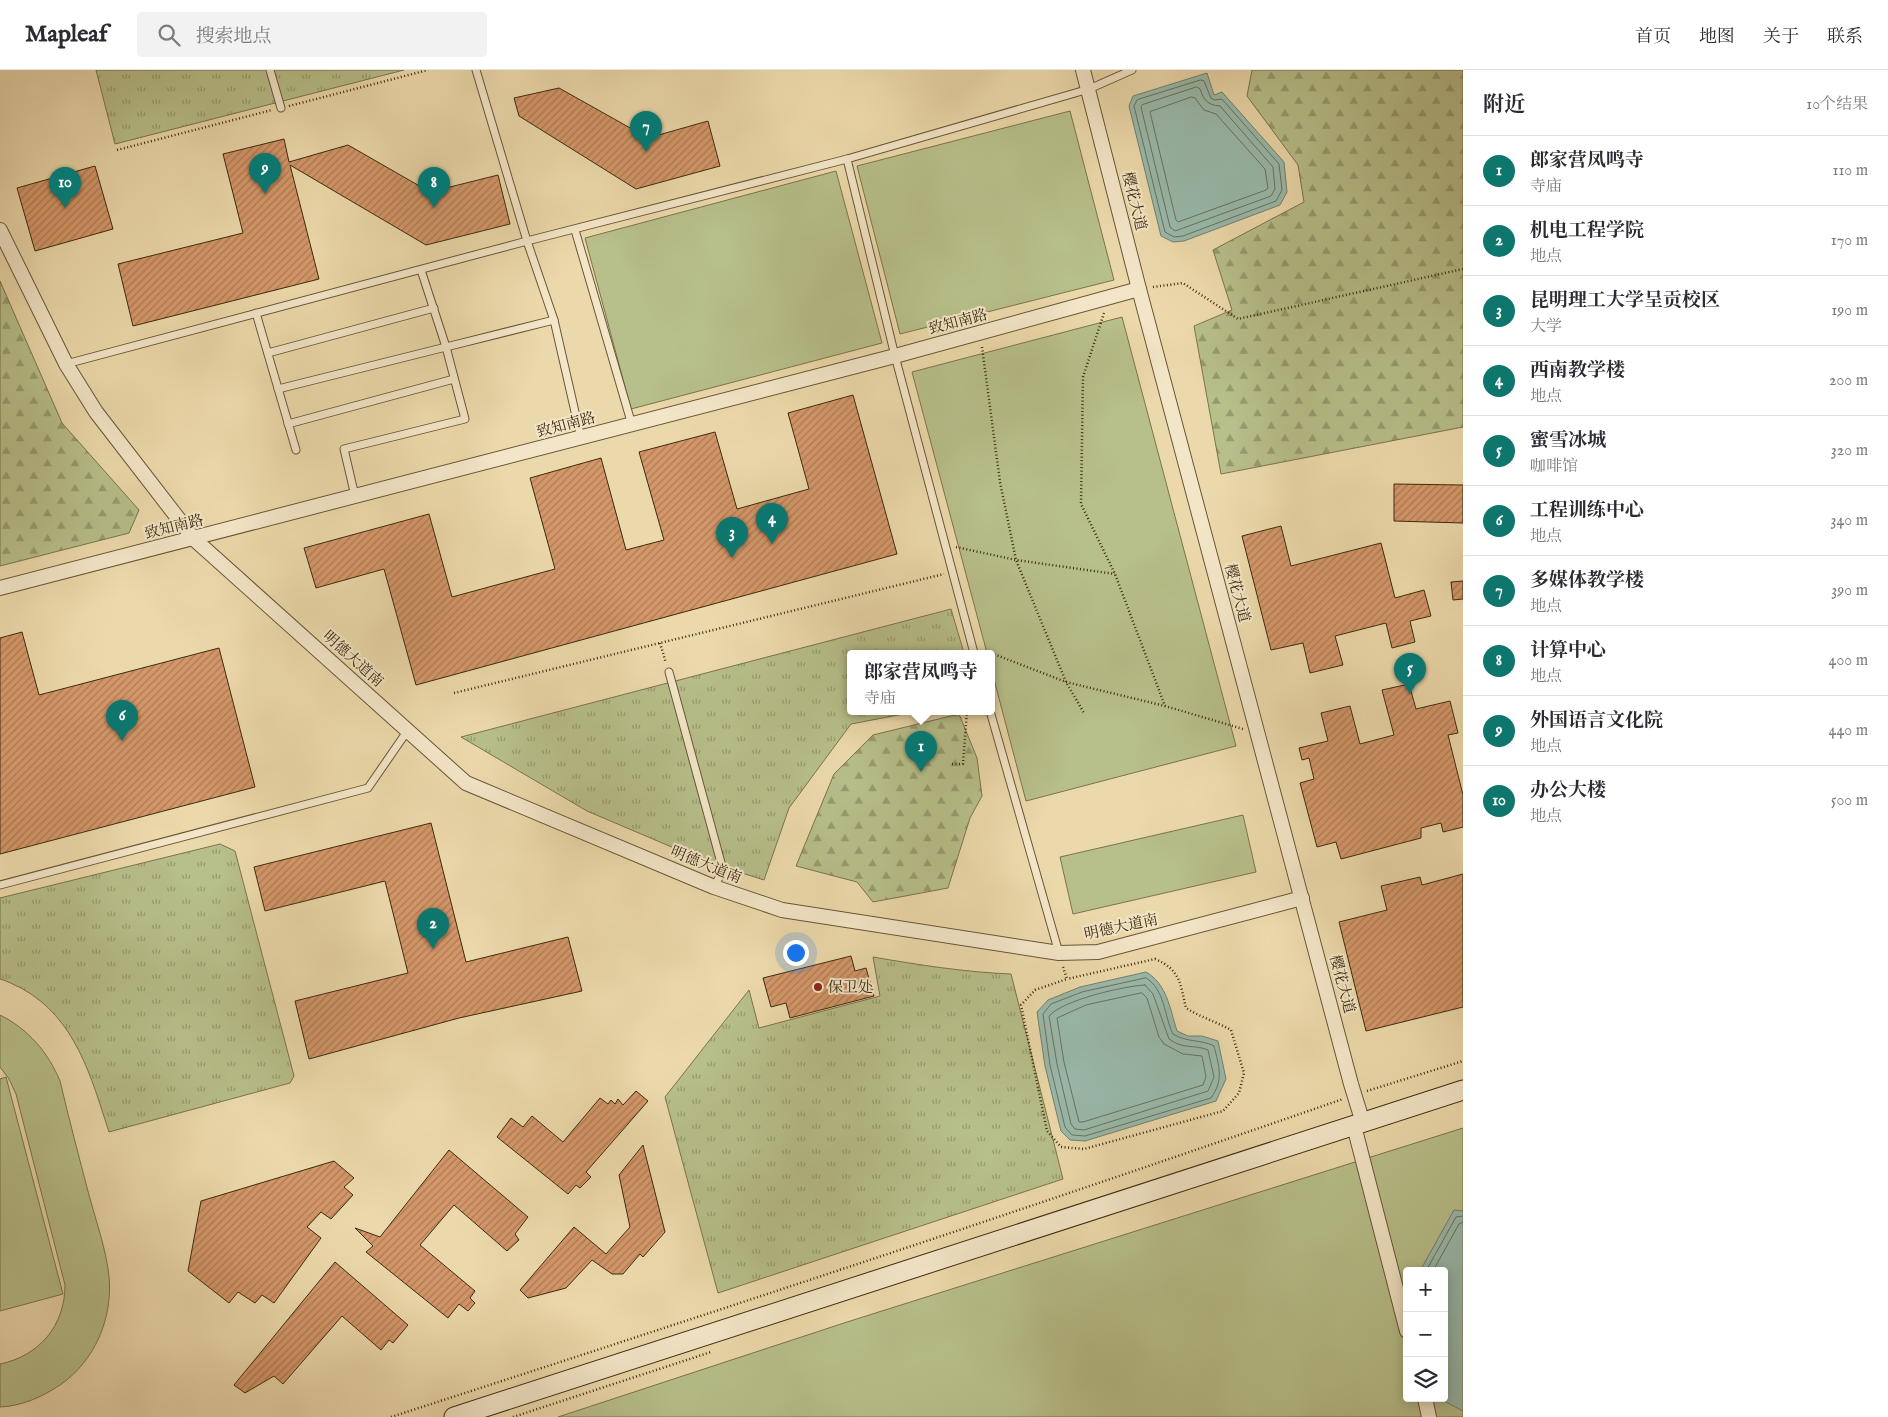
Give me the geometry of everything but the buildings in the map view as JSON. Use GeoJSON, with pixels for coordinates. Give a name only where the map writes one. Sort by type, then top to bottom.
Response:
{"type":"FeatureCollection","features":[{"type":"Feature","properties":{"kind":"street","name":"樱花大道"},"geometry":{"type":"LineString","coordinates":[[1083,70],[1139,289],[1355,1095],[1358,1124],[1403,1314]]}},
{"type":"Feature","properties":{"kind":"street","name":"明德大道南"},"geometry":{"type":"LineString","coordinates":[[0,230],[66,364],[96,412],[194,539],[466,783],[714,887],[782,910],[1059,953],[1098,952],[1302,898]]}},
{"type":"Feature","properties":{"kind":"street","name":"致知南路"},"geometry":{"type":"LineString","coordinates":[[0,588],[895,356],[1139,289]]}},
{"type":"Feature","properties":{"kind":"street"},"geometry":{"type":"LineString","coordinates":[[454,1417],[1463,1090]]}},
{"type":"Feature","properties":{"kind":"street"},"geometry":{"type":"LineString","coordinates":[[1425,1402],[1430,1417]]}},
{"type":"Feature","properties":{"kind":"lane"},"geometry":{"type":"LineString","coordinates":[[270,70],[281,108]]}},
{"type":"Feature","properties":{"kind":"lane"},"geometry":{"type":"LineString","coordinates":[[476,70],[527,241],[554,320],[581,438]]}},
{"type":"Feature","properties":{"kind":"lane"},"geometry":{"type":"LineString","coordinates":[[66,364],[527,241],[847,159],[1088,89],[1132,70]]}},
{"type":"Feature","properties":{"kind":"lane"},"geometry":{"type":"LineString","coordinates":[[847,159],[895,356],[973,650]]}},
{"type":"Feature","properties":{"kind":"lane"},"geometry":{"type":"LineString","coordinates":[[575,230],[632,425]]}},
{"type":"Feature","properties":{"kind":"lane"},"geometry":{"type":"LineString","coordinates":[[355,497],[344,449],[465,418],[446,347],[421,270]]}},
{"type":"Feature","properties":{"kind":"lane"},"geometry":{"type":"LineString","coordinates":[[268,353],[434,308]]}},
{"type":"Feature","properties":{"kind":"lane"},"geometry":{"type":"LineString","coordinates":[[256,313],[296,450]]}},
{"type":"Feature","properties":{"kind":"lane"},"geometry":{"type":"LineString","coordinates":[[278,389],[554,320]]}},
{"type":"Feature","properties":{"kind":"lane"},"geometry":{"type":"LineString","coordinates":[[288,424],[454,379]]}},
{"type":"Feature","properties":{"kind":"lane"},"geometry":{"type":"LineString","coordinates":[[669,672],[723,870],[714,887]]}},
{"type":"Feature","properties":{"kind":"lane"},"geometry":{"type":"LineString","coordinates":[[991,715],[1059,953]]}},
{"type":"Feature","properties":{"kind":"lane"},"geometry":{"type":"LineString","coordinates":[[0,885],[368,788],[408,730]]}},
{"type":"Feature","properties":{"kind":"path"},"geometry":{"type":"LineString","coordinates":[[1139,289],[1183,283],[1238,319],[1463,268]]}},
{"type":"Feature","properties":{"kind":"path"},"geometry":{"type":"LineString","coordinates":[[1110,297],[1083,377],[1081,504],[1115,574],[1165,706]]}},
{"type":"Feature","properties":{"kind":"path"},"geometry":{"type":"LineString","coordinates":[[980,333],[1000,482],[1016,560],[1066,682],[1084,713]]}},
{"type":"Feature","properties":{"kind":"path"},"geometry":{"type":"LineString","coordinates":[[946,545],[1016,560],[1115,574]]}},
{"type":"Feature","properties":{"kind":"path"},"geometry":{"type":"LineString","coordinates":[[454,694],[953,572]]}},
{"type":"Feature","properties":{"kind":"path"},"geometry":{"type":"LineString","coordinates":[[660,643],[669,672]]}},
{"type":"Feature","properties":{"kind":"path"},"geometry":{"type":"LineString","coordinates":[[995,655],[1066,682],[1165,706],[1258,734]]}},
{"type":"Feature","properties":{"kind":"path"},"geometry":{"type":"LineString","coordinates":[[952,764],[963,764],[967,715]]}},
{"type":"Feature","properties":{"kind":"path"},"geometry":{"type":"LineString","coordinates":[[1059,953],[1067,979]]}},
{"type":"Feature","properties":{"kind":"path"},"geometry":{"type":"LineString","coordinates":[[1155,959],[1167,964],[1178,976],[1186,1008],[1202,1018],[1231,1030],[1244,1073],[1239,1093],[1223,1111],[1084,1149],[1061,1147],[1047,1131],[1021,1005],[1035,990],[1067,979],[1155,959]]}},
{"type":"Feature","properties":{"kind":"path"},"geometry":{"type":"LineString","coordinates":[[391,1417],[706,1315],[1463,1060]]}},
{"type":"Feature","properties":{"kind":"green space"},"geometry":{"type":"Polygon","coordinates":[[[96,70],[404,70],[115,144],[96,70]]]}},
{"type":"Feature","properties":{"kind":"green space"},"geometry":{"type":"Polygon","coordinates":[[[1252,70],[1463,70],[1463,427],[1221,474],[1194,326],[1232,310],[1213,250],[1304,202],[1298,165],[1247,96],[1252,70]]]}},
{"type":"Feature","properties":{"kind":"green space"},"geometry":{"type":"Polygon","coordinates":[[[1070,111],[1114,280],[900,334],[857,166],[1070,111]]]}},
{"type":"Feature","properties":{"kind":"green space"},"geometry":{"type":"Polygon","coordinates":[[[836,171],[882,343],[631,409],[585,238],[836,171]]]}},
{"type":"Feature","properties":{"kind":"green space"},"geometry":{"type":"Polygon","coordinates":[[[0,281],[62,423],[139,510],[129,533],[0,566],[0,281]]]}},
{"type":"Feature","properties":{"kind":"green space"},"geometry":{"type":"Polygon","coordinates":[[[1122,317],[1236,746],[1026,801],[995,683],[995,650],[986,650],[912,372],[1122,317]]]}},
{"type":"Feature","properties":{"kind":"green space"},"geometry":{"type":"Polygon","coordinates":[[[951,609],[963,650],[847,650],[847,715],[898,715],[851,724],[789,808],[764,880],[707,862],[587,811],[461,737],[951,609]]]}},
{"type":"Feature","properties":{"kind":"green space"},"geometry":{"type":"Polygon","coordinates":[[[959,715],[977,758],[982,796],[970,818],[948,888],[873,902],[857,882],[796,866],[834,774],[873,735],[959,715]]]}},
{"type":"Feature","properties":{"kind":"green space"},"geometry":{"type":"Polygon","coordinates":[[[1243,815],[1256,872],[1073,914],[1060,857],[1243,815]]]}},
{"type":"Feature","properties":{"kind":"green space"},"geometry":{"type":"Polygon","coordinates":[[[220,844],[235,851],[294,1076],[290,1083],[109,1132],[88,1070],[68,1032],[55,1015],[40,1001],[21,988],[0,979],[0,898],[220,844]]]}},
{"type":"Feature","properties":{"kind":"green space"},"geometry":{"type":"Polygon","coordinates":[[[873,957],[942,968],[1011,974],[1063,1179],[718,1293],[665,1097],[749,990],[759,1028],[880,996],[873,957]]]}},
{"type":"Feature","properties":{"kind":"green space"},"geometry":{"type":"Polygon","coordinates":[[[0,1015],[19,1027],[36,1042],[49,1060],[60,1081],[108,1266],[109,1292],[108,1307],[99,1337],[83,1364],[60,1385],[39,1397],[24,1403],[0,1407],[0,1364],[27,1354],[47,1337],[55,1326],[60,1314],[64,1300],[65,1285],[16,1094],[9,1079],[0,1067],[0,1015]]]}},
{"type":"Feature","properties":{"kind":"green space"},"geometry":{"type":"Polygon","coordinates":[[[6,1077],[63,1294],[0,1311],[0,1079],[6,1077]]]}},
{"type":"Feature","properties":{"kind":"green space"},"geometry":{"type":"Polygon","coordinates":[[[1463,1128],[1463,1417],[558,1417],[847,1322],[1463,1128]]]}},
{"type":"Feature","properties":{"kind":"water"},"geometry":{"type":"Polygon","coordinates":[[[1207,73],[1214,95],[1222,92],[1284,162],[1287,192],[1280,205],[1184,241],[1173,242],[1161,236],[1129,106],[1133,96],[1207,73]]]}},
{"type":"Feature","properties":{"kind":"water"},"geometry":{"type":"Polygon","coordinates":[[[1146,972],[1159,983],[1163,990],[1177,1031],[1188,1036],[1202,1036],[1218,1041],[1226,1079],[1216,1101],[1085,1141],[1070,1140],[1061,1131],[1045,1066],[1037,1012],[1048,1000],[1080,987],[1146,972]]]}},
{"type":"Feature","properties":{"kind":"water"},"geometry":{"type":"Polygon","coordinates":[[[1454,1210],[1463,1211],[1463,1411],[1446,1402],[1448,1402],[1448,1267],[1422,1267],[1454,1210]]]}},
{"type":"Feature","properties":{"kind":"place","name":"多媒体教学楼"},"geometry":{"type":"Point","coordinates":[646,152]}},
{"type":"Feature","properties":{"kind":"place","name":"外国语言文化院"},"geometry":{"type":"Point","coordinates":[265,194]}},
{"type":"Feature","properties":{"kind":"place","name":"办公大楼"},"geometry":{"type":"Point","coordinates":[65,208]}},
{"type":"Feature","properties":{"kind":"place","name":"计算中心"},"geometry":{"type":"Point","coordinates":[434,208]}},
{"type":"Feature","properties":{"kind":"place","name":"西南教学楼"},"geometry":{"type":"Point","coordinates":[772,544]}},
{"type":"Feature","properties":{"kind":"place","name":"昆明理工大学呈贡校区"},"geometry":{"type":"Point","coordinates":[732,558]}},
{"type":"Feature","properties":{"kind":"place","name":"蜜雪冰城"},"geometry":{"type":"Point","coordinates":[1410,694]}},
{"type":"Feature","properties":{"kind":"place","name":"工程训练中心"},"geometry":{"type":"Point","coordinates":[122,741]}},
{"type":"Feature","properties":{"kind":"place","name":"郎家营凤鸣寺"},"geometry":{"type":"Point","coordinates":[921,772]}},
{"type":"Feature","properties":{"kind":"place","name":"机电工程学院"},"geometry":{"type":"Point","coordinates":[433,949]}},
{"type":"Feature","properties":{"kind":"place","name":"保卫处"},"geometry":{"type":"Point","coordinates":[818,987]}}]}
